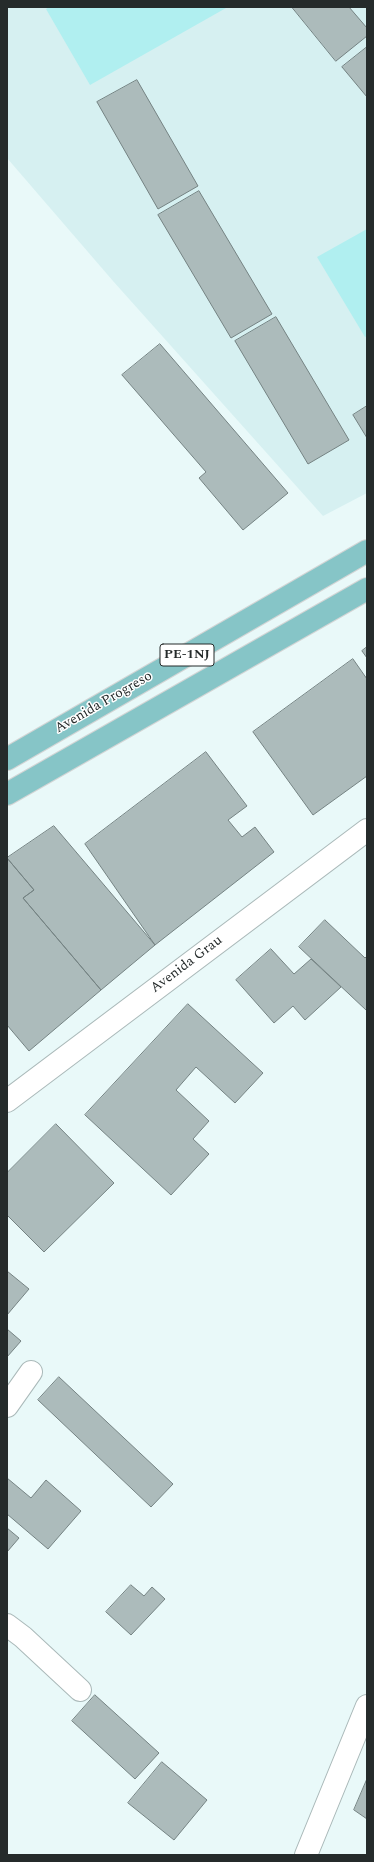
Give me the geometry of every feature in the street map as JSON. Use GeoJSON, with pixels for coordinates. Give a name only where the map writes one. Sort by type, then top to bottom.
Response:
{"type":"FeatureCollection","features":[{"type":"Feature","properties":{"kind":"main road","name":"Avenida Progreso"},"geometry":{"type":"LineString","coordinates":[[7,759],[367,551]]}},
{"type":"Feature","properties":{"kind":"main road","name":"PE-1NJ"},"geometry":{"type":"LineString","coordinates":[[7,794],[367,589]]}},
{"type":"Feature","properties":{"kind":"street","name":"Avenida Grau"},"geometry":{"type":"LineString","coordinates":[[7,1101],[367,830]]}},
{"type":"Feature","properties":{"kind":"street"},"geometry":{"type":"LineString","coordinates":[[7,1406],[31,1372]]}},
{"type":"Feature","properties":{"kind":"street"},"geometry":{"type":"LineString","coordinates":[[7,1625],[23,1637],[80,1690]]}},
{"type":"Feature","properties":{"kind":"street"},"geometry":{"type":"LineString","coordinates":[[306,1855],[367,1706]]}},
{"type":"Feature","properties":{"kind":"shaded area"},"geometry":{"type":"Polygon","coordinates":[[[7,7],[366,7],[367,493],[323,516],[113,281],[7,158],[7,7]]]}},
{"type":"Feature","properties":{"kind":"shaded area"},"geometry":{"type":"Polygon","coordinates":[[[49,7],[226,8],[90,85],[46,9],[49,7]]]}},
{"type":"Feature","properties":{"kind":"shaded area"},"geometry":{"type":"Polygon","coordinates":[[[367,229],[367,336],[365,337],[317,257],[367,229]]]}},
{"type":"Feature","properties":{"kind":"building"},"geometry":{"type":"Polygon","coordinates":[[[292,7],[349,7],[367,28],[367,36],[336,61],[292,7]]]}},
{"type":"Feature","properties":{"kind":"building"},"geometry":{"type":"Polygon","coordinates":[[[367,47],[367,97],[342,67],[367,47]]]}},
{"type":"Feature","properties":{"kind":"building"},"geometry":{"type":"Polygon","coordinates":[[[137,80],[198,186],[158,209],[97,102],[137,80]]]}},
{"type":"Feature","properties":{"kind":"building"},"geometry":{"type":"Polygon","coordinates":[[[199,191],[272,314],[231,338],[158,215],[199,191]]]}},
{"type":"Feature","properties":{"kind":"building"},"geometry":{"type":"Polygon","coordinates":[[[276,317],[349,440],[308,464],[235,341],[276,317]]]}},
{"type":"Feature","properties":{"kind":"building"},"geometry":{"type":"Polygon","coordinates":[[[160,344],[288,493],[243,530],[199,478],[206,472],[122,375],[160,344]]]}},
{"type":"Feature","properties":{"kind":"building"},"geometry":{"type":"Polygon","coordinates":[[[367,406],[367,438],[353,415],[367,406]]]}},
{"type":"Feature","properties":{"kind":"building"},"geometry":{"type":"Polygon","coordinates":[[[367,647],[367,658],[362,651],[367,647]]]}},
{"type":"Feature","properties":{"kind":"building"},"geometry":{"type":"Polygon","coordinates":[[[353,659],[367,679],[367,776],[313,815],[253,732],[353,659]]]}},
{"type":"Feature","properties":{"kind":"building"},"geometry":{"type":"Polygon","coordinates":[[[206,752],[247,806],[228,820],[242,837],[255,827],[274,852],[155,945],[85,844],[206,752]]]}},
{"type":"Feature","properties":{"kind":"building"},"geometry":{"type":"Polygon","coordinates":[[[54,826],[155,945],[101,990],[23,898],[34,890],[7,858],[54,826]]]}},
{"type":"Feature","properties":{"kind":"building"},"geometry":{"type":"Polygon","coordinates":[[[7,858],[34,890],[23,898],[101,990],[29,1051],[7,1025],[7,858]]]}},
{"type":"Feature","properties":{"kind":"building"},"geometry":{"type":"Polygon","coordinates":[[[325,920],[365,958],[367,956],[366,1010],[299,947],[325,920]]]}},
{"type":"Feature","properties":{"kind":"building"},"geometry":{"type":"Polygon","coordinates":[[[271,949],[294,974],[311,959],[341,987],[305,1020],[293,1006],[274,1023],[236,980],[271,949]]]}},
{"type":"Feature","properties":{"kind":"building"},"geometry":{"type":"Polygon","coordinates":[[[188,1004],[263,1073],[235,1103],[196,1067],[176,1090],[209,1121],[193,1139],[209,1154],[171,1195],[85,1115],[188,1004]]]}},
{"type":"Feature","properties":{"kind":"building"},"geometry":{"type":"Polygon","coordinates":[[[56,1124],[114,1183],[44,1252],[7,1215],[7,1173],[56,1124]]]}},
{"type":"Feature","properties":{"kind":"building"},"geometry":{"type":"Polygon","coordinates":[[[7,1271],[29,1289],[7,1315],[7,1271]]]}},
{"type":"Feature","properties":{"kind":"building"},"geometry":{"type":"Polygon","coordinates":[[[7,1329],[21,1341],[7,1357],[7,1329]]]}},
{"type":"Feature","properties":{"kind":"building"},"geometry":{"type":"Polygon","coordinates":[[[59,1377],[173,1484],[151,1507],[38,1400],[59,1377]]]}},
{"type":"Feature","properties":{"kind":"building"},"geometry":{"type":"Polygon","coordinates":[[[7,1478],[31,1498],[46,1480],[81,1511],[48,1549],[7,1514],[7,1478]]]}},
{"type":"Feature","properties":{"kind":"building"},"geometry":{"type":"Polygon","coordinates":[[[7,1528],[19,1538],[7,1552],[7,1528]]]}},
{"type":"Feature","properties":{"kind":"building"},"geometry":{"type":"Polygon","coordinates":[[[131,1585],[144,1596],[152,1587],[165,1599],[131,1635],[106,1612],[131,1585]]]}},
{"type":"Feature","properties":{"kind":"building"},"geometry":{"type":"Polygon","coordinates":[[[95,1695],[159,1753],[135,1779],[72,1721],[95,1695]]]}},
{"type":"Feature","properties":{"kind":"building"},"geometry":{"type":"Polygon","coordinates":[[[162,1762],[207,1800],[174,1840],[128,1803],[162,1762]]]}},
{"type":"Feature","properties":{"kind":"building"},"geometry":{"type":"Polygon","coordinates":[[[367,1779],[367,1819],[354,1810],[367,1779]]]}}]}
